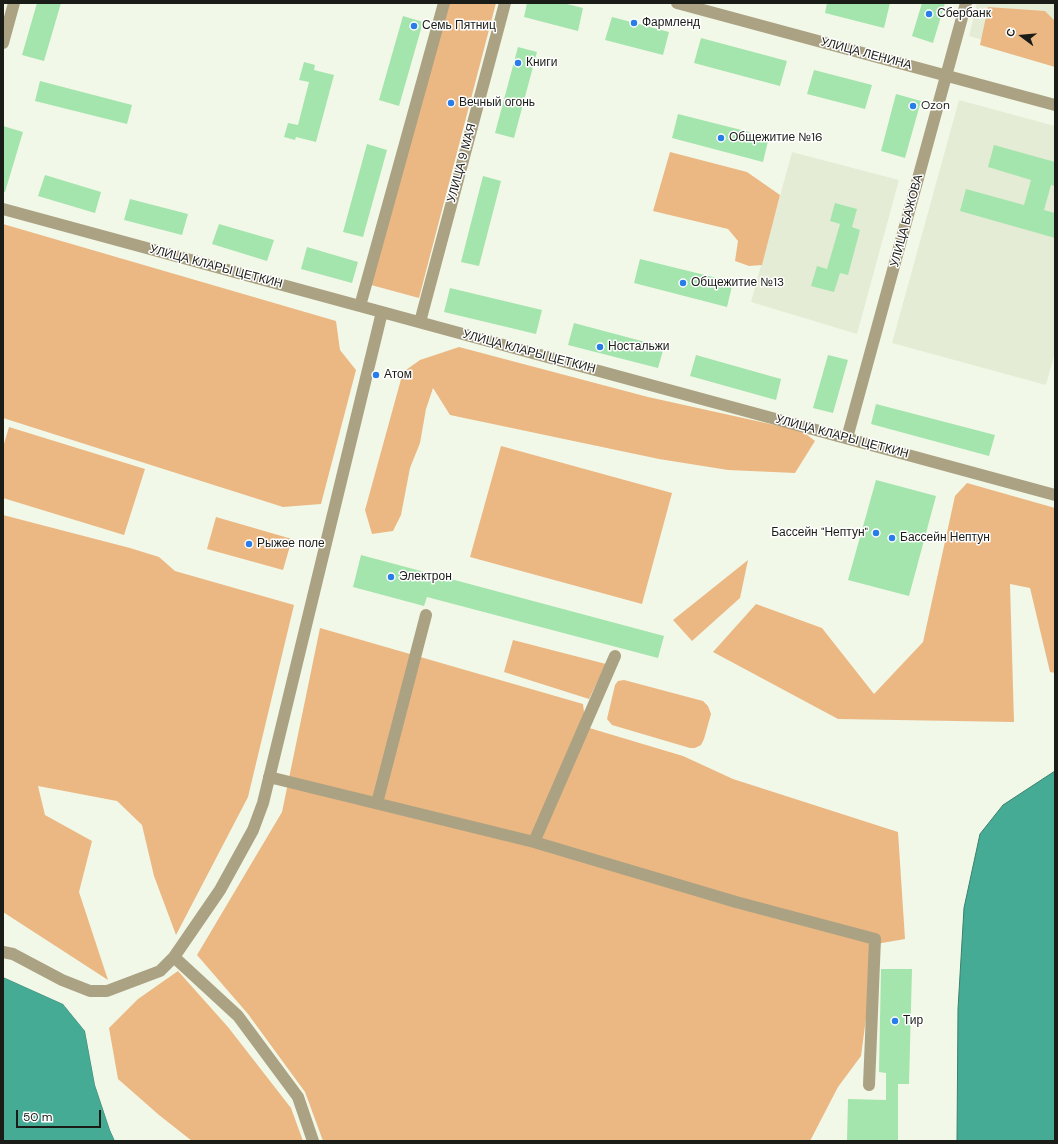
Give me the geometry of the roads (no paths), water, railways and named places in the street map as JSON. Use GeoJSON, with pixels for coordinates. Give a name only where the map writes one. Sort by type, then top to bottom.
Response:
{"type":"FeatureCollection","features":[{"type":"Feature","properties":{"kind":"street"},"geometry":{"type":"LineString","coordinates":[[3,43],[14,3]]}},
{"type":"Feature","properties":{"kind":"street"},"geometry":{"type":"LineString","coordinates":[[360,306],[444,3]]}},
{"type":"Feature","properties":{"kind":"street","name":"УЛИЦА 9 МАЯ"},"geometry":{"type":"LineString","coordinates":[[420,322],[506,3]]}},
{"type":"Feature","properties":{"kind":"street","name":"УЛИЦА ЛЕНИНА"},"geometry":{"type":"LineString","coordinates":[[677,3],[1055,105]]}},
{"type":"Feature","properties":{"kind":"street","name":"УЛИЦА БАЖОВА"},"geometry":{"type":"LineString","coordinates":[[847,438],[966,3]]}},
{"type":"Feature","properties":{"kind":"street","name":"УЛИЦА КЛАРЫ ЦЕТКИН"},"geometry":{"type":"LineString","coordinates":[[3,209],[1055,495]]}},
{"type":"Feature","properties":{"kind":"street"},"geometry":{"type":"LineString","coordinates":[[3,952],[13,954],[62,980],[90,991],[107,991],[160,971],[174,957],[220,890],[253,830],[263,803],[382,312]]}},
{"type":"Feature","properties":{"kind":"street"},"geometry":{"type":"LineString","coordinates":[[377,803],[426,615]]}},
{"type":"Feature","properties":{"kind":"street"},"geometry":{"type":"LineString","coordinates":[[534,842],[615,656]]}},
{"type":"Feature","properties":{"kind":"street"},"geometry":{"type":"LineString","coordinates":[[269,777],[534,842],[736,902],[874,939],[868,1085]]}},
{"type":"Feature","properties":{"kind":"street"},"geometry":{"type":"LineString","coordinates":[[174,957],[238,1016],[298,1097],[313,1141]]}},
{"type":"Feature","properties":{"kind":"water"},"geometry":{"type":"Polygon","coordinates":[[[1055,771],[1055,1141],[957,1141],[958,1009],[964,908],[980,834],[1003,805],[1055,771]]]}},
{"type":"Feature","properties":{"kind":"water"},"geometry":{"type":"Polygon","coordinates":[[[3,977],[63,1004],[85,1031],[95,1085],[115,1141],[3,1141],[3,977]]]}},
{"type":"Feature","properties":{"kind":"place","name":"Сбербанк"},"geometry":{"type":"Point","coordinates":[929,14]}},
{"type":"Feature","properties":{"kind":"place","name":"Фармленд"},"geometry":{"type":"Point","coordinates":[634,23]}},
{"type":"Feature","properties":{"kind":"place","name":"Семь Пятниц"},"geometry":{"type":"Point","coordinates":[414,26]}},
{"type":"Feature","properties":{"kind":"place","name":"Книги"},"geometry":{"type":"Point","coordinates":[518,63]}},
{"type":"Feature","properties":{"kind":"place","name":"Вечный огонь"},"geometry":{"type":"Point","coordinates":[451,103]}},
{"type":"Feature","properties":{"kind":"place","name":"Ozon"},"geometry":{"type":"Point","coordinates":[913,106]}},
{"type":"Feature","properties":{"kind":"place","name":"Общежитие №16"},"geometry":{"type":"Point","coordinates":[721,138]}},
{"type":"Feature","properties":{"kind":"place","name":"Общежитие №13"},"geometry":{"type":"Point","coordinates":[683,283]}},
{"type":"Feature","properties":{"kind":"place","name":"Ностальжи"},"geometry":{"type":"Point","coordinates":[600,347]}},
{"type":"Feature","properties":{"kind":"place","name":"Атом"},"geometry":{"type":"Point","coordinates":[376,375]}},
{"type":"Feature","properties":{"kind":"place","name":"Бассейн \"Нептун\""},"geometry":{"type":"Point","coordinates":[876,533]}},
{"type":"Feature","properties":{"kind":"place","name":"Бассейн Нептун"},"geometry":{"type":"Point","coordinates":[892,538]}},
{"type":"Feature","properties":{"kind":"place","name":"Рыжее поле"},"geometry":{"type":"Point","coordinates":[249,544]}},
{"type":"Feature","properties":{"kind":"place","name":"Электрон"},"geometry":{"type":"Point","coordinates":[391,577]}},
{"type":"Feature","properties":{"kind":"place","name":"Тир"},"geometry":{"type":"Point","coordinates":[895,1021]}}]}
